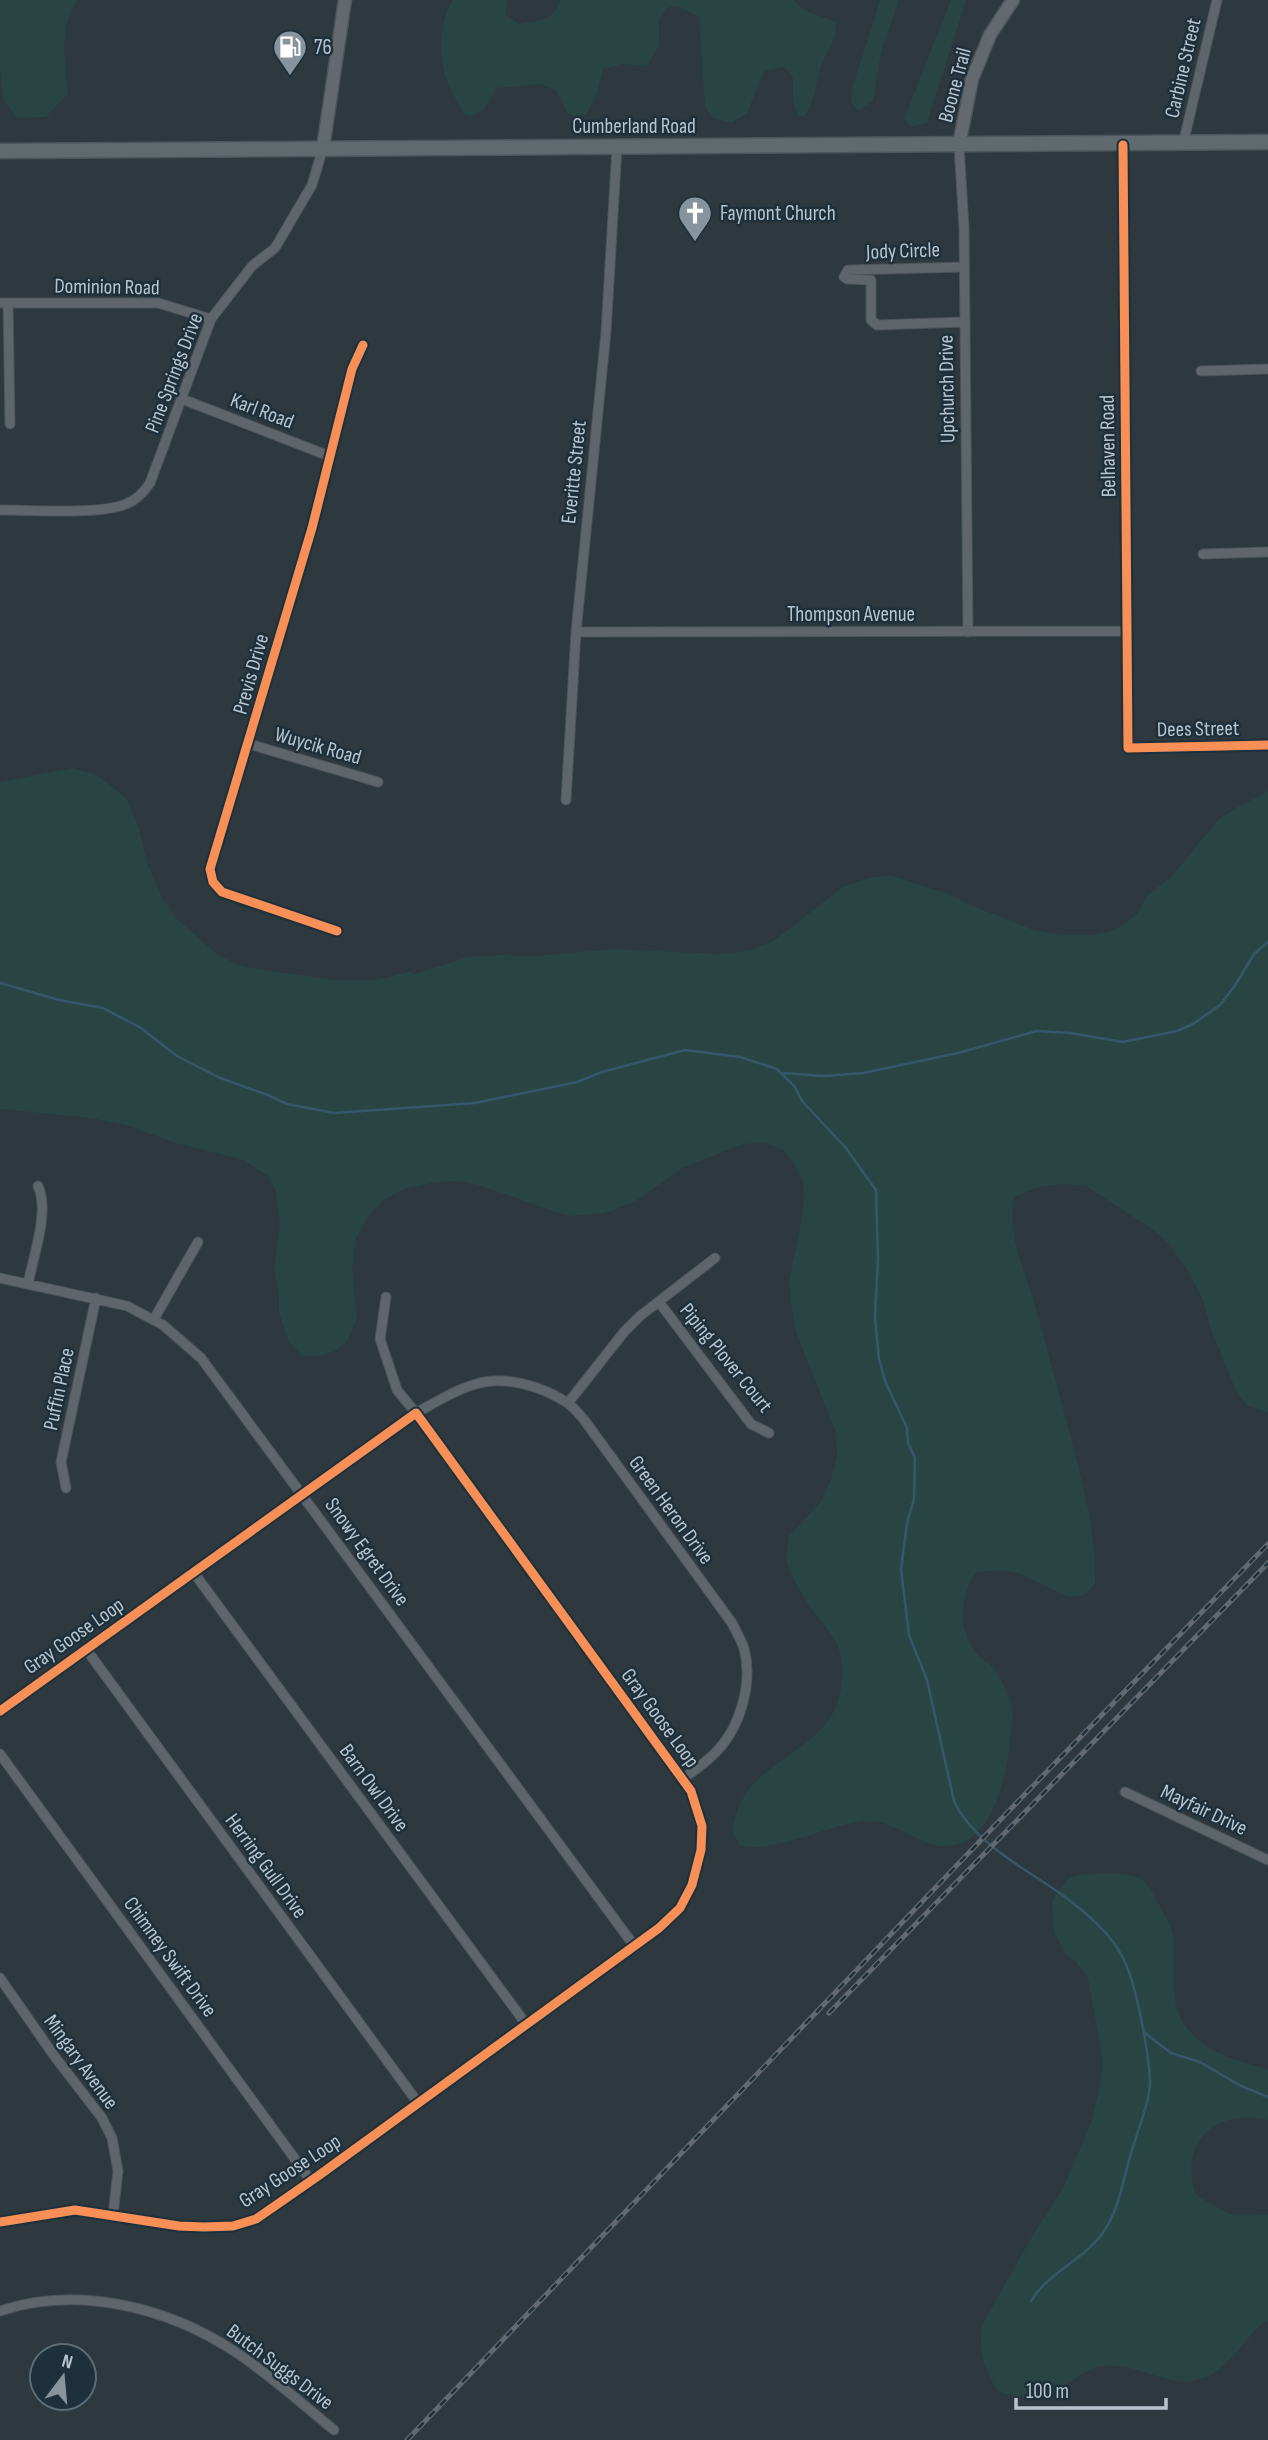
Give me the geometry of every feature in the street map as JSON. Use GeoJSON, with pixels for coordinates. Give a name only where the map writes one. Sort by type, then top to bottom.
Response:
{"type":"FeatureCollection","features":[{"type":"Feature","properties":{"kind":"main road","name":"Cumberland Road"},"geometry":{"type":"LineString","coordinates":[[0,151],[1268,142]]}},
{"type":"Feature","properties":{"kind":"street"},"geometry":{"type":"LineString","coordinates":[[323,148],[345,0]]}},
{"type":"Feature","properties":{"kind":"street","name":"Boone Trail"},"geometry":{"type":"LineString","coordinates":[[959,145],[972,79],[990,35],[1013,0]]}},
{"type":"Feature","properties":{"kind":"street","name":"Carbine Street"},"geometry":{"type":"LineString","coordinates":[[1183,144],[1217,0]]}},
{"type":"Feature","properties":{"kind":"street","name":"Upchurch Drive"},"geometry":{"type":"LineString","coordinates":[[959,145],[964,228],[968,632]]}},
{"type":"Feature","properties":{"kind":"street","name":"Belhaven Road"},"geometry":{"type":"LineString","coordinates":[[1122,145],[1128,748]]}},
{"type":"Feature","properties":{"kind":"street","name":"Everitte Street"},"geometry":{"type":"LineString","coordinates":[[566,800],[576,632],[606,332],[617,147]]}},
{"type":"Feature","properties":{"kind":"street","name":"Pine Springs Drive"},"geometry":{"type":"LineString","coordinates":[[0,510],[107,509],[135,500],[150,483],[211,319],[252,266],[275,248],[312,185],[323,148]]}},
{"type":"Feature","properties":{"kind":"street","name":"Jody Circle"},"geometry":{"type":"LineString","coordinates":[[963,267],[848,270],[844,277],[871,280],[871,320],[877,324],[964,322]]}},
{"type":"Feature","properties":{"kind":"street"},"geometry":{"type":"LineString","coordinates":[[4,303],[10,424]]}},
{"type":"Feature","properties":{"kind":"street","name":"Dominion Road"},"geometry":{"type":"LineString","coordinates":[[4,303],[158,303],[211,319]]}},
{"type":"Feature","properties":{"kind":"street","name":"Previs Drive"},"geometry":{"type":"LineString","coordinates":[[337,931],[222,891],[213,882],[210,869],[312,528],[352,369],[363,345]]}},
{"type":"Feature","properties":{"kind":"street"},"geometry":{"type":"LineString","coordinates":[[1201,371],[1268,369]]}},
{"type":"Feature","properties":{"kind":"street","name":"Karl Road"},"geometry":{"type":"LineString","coordinates":[[182,399],[329,456]]}},
{"type":"Feature","properties":{"kind":"street"},"geometry":{"type":"LineString","coordinates":[[1203,554],[1268,552]]}},
{"type":"Feature","properties":{"kind":"street","name":"Thompson Avenue"},"geometry":{"type":"LineString","coordinates":[[576,632],[1126,631]]}},
{"type":"Feature","properties":{"kind":"street","name":"Wuycik Road"},"geometry":{"type":"LineString","coordinates":[[248,744],[378,782]]}},
{"type":"Feature","properties":{"kind":"street","name":"Dees Street"},"geometry":{"type":"LineString","coordinates":[[1128,748],[1268,746]]}},
{"type":"Feature","properties":{"kind":"street"},"geometry":{"type":"LineString","coordinates":[[28,1284],[42,1217],[43,1196],[38,1186]]}},
{"type":"Feature","properties":{"kind":"street"},"geometry":{"type":"LineString","coordinates":[[154,1319],[198,1242]]}},
{"type":"Feature","properties":{"kind":"street"},"geometry":{"type":"LineString","coordinates":[[568,1403],[624,1332],[640,1316],[715,1258]]}},
{"type":"Feature","properties":{"kind":"street","name":"Snowy Egret Drive"},"geometry":{"type":"LineString","coordinates":[[0,1278],[127,1306],[154,1319],[201,1357],[635,1947]]}},
{"type":"Feature","properties":{"kind":"street"},"geometry":{"type":"LineString","coordinates":[[386,1297],[380,1339],[397,1390],[416,1413]]}},
{"type":"Feature","properties":{"kind":"street","name":"Puffin Place"},"geometry":{"type":"LineString","coordinates":[[66,1488],[61,1462],[96,1298]]}},
{"type":"Feature","properties":{"kind":"street","name":"Piping Plover Court"},"geometry":{"type":"LineString","coordinates":[[659,1302],[751,1424],[769,1433]]}},
{"type":"Feature","properties":{"kind":"street","name":"Green Heron Drive"},"geometry":{"type":"LineString","coordinates":[[416,1413],[457,1391],[479,1383],[497,1381],[534,1387],[568,1403],[585,1421],[732,1623],[744,1647],[747,1672],[743,1702],[734,1730],[717,1752],[683,1779]]}},
{"type":"Feature","properties":{"kind":"street","name":"Gray Goose Loop"},"geometry":{"type":"LineString","coordinates":[[0,1711],[416,1413],[683,1779],[691,1791],[702,1826],[701,1850],[692,1885],[680,1908],[659,1928],[256,2219],[233,2226],[179,2226],[75,2210],[0,2222]]}},
{"type":"Feature","properties":{"kind":"street","name":"Barn Owl Drive"},"geometry":{"type":"LineString","coordinates":[[194,1573],[526,2024]]}},
{"type":"Feature","properties":{"kind":"street","name":"Herring Gull Drive"},"geometry":{"type":"LineString","coordinates":[[86,1650],[418,2103]]}},
{"type":"Feature","properties":{"kind":"street","name":"Chimney Swift Drive"},"geometry":{"type":"LineString","coordinates":[[0,1754],[311,2181]]}},
{"type":"Feature","properties":{"kind":"street","name":"Mayfair Drive"},"geometry":{"type":"LineString","coordinates":[[1125,1792],[1268,1860]]}},
{"type":"Feature","properties":{"kind":"street","name":"Mingary Avenue"},"geometry":{"type":"LineString","coordinates":[[0,1978],[102,2118],[112,2138],[118,2171],[113,2215]]}},
{"type":"Feature","properties":{"kind":"street","name":"Butch Suggs Drive"},"geometry":{"type":"LineString","coordinates":[[0,2311],[38,2301],[68,2298],[98,2301],[160,2315],[208,2335],[233,2351],[334,2430]]}},
{"type":"Feature","properties":{"kind":"green space"},"geometry":{"type":"Polygon","coordinates":[[[0,0],[78,0],[65,33],[68,94],[46,117],[17,118],[3,99],[0,0]]]}},
{"type":"Feature","properties":{"kind":"green space"},"geometry":{"type":"Polygon","coordinates":[[[453,0],[507,0],[506,15],[519,24],[550,16],[560,0],[793,0],[806,11],[836,22],[833,40],[822,64],[811,104],[804,116],[798,116],[793,102],[793,76],[783,67],[764,71],[747,113],[732,123],[713,118],[705,108],[699,17],[678,6],[667,8],[659,20],[659,45],[647,66],[622,64],[603,69],[596,96],[586,115],[576,117],[567,112],[557,91],[540,84],[497,88],[484,109],[473,116],[465,115],[449,85],[443,66],[443,26],[453,0]]]}},
{"type":"Feature","properties":{"kind":"green space"},"geometry":{"type":"Polygon","coordinates":[[[880,0],[899,0],[881,52],[873,101],[858,111],[851,102],[852,89],[880,0]]]}},
{"type":"Feature","properties":{"kind":"green space"},"geometry":{"type":"Polygon","coordinates":[[[951,0],[966,0],[927,123],[910,127],[904,119],[951,0]]]}},
{"type":"Feature","properties":{"kind":"green space"},"geometry":{"type":"Polygon","coordinates":[[[73,768],[97,775],[127,799],[139,828],[147,862],[162,898],[178,920],[218,955],[244,967],[336,980],[376,980],[413,971],[412,975],[468,957],[535,956],[614,949],[718,954],[749,951],[772,942],[843,887],[868,878],[890,875],[949,894],[1034,930],[1064,935],[1093,935],[1113,931],[1137,914],[1147,896],[1172,876],[1218,820],[1268,791],[1268,1413],[1247,1405],[1237,1393],[1212,1332],[1202,1297],[1169,1244],[1152,1229],[1086,1186],[1064,1184],[1038,1187],[1014,1197],[1013,1226],[1018,1252],[1043,1334],[1087,1503],[1095,1584],[1083,1596],[1069,1597],[1018,1573],[1002,1570],[977,1572],[970,1582],[963,1608],[967,1637],[978,1655],[1000,1678],[1013,1715],[1006,1770],[1001,1787],[987,1820],[977,1833],[964,1842],[938,1846],[885,1824],[864,1821],[778,1844],[756,1847],[740,1846],[734,1833],[736,1815],[744,1797],[755,1782],[770,1769],[818,1733],[830,1718],[838,1701],[842,1680],[839,1648],[805,1599],[787,1563],[789,1536],[820,1503],[831,1480],[837,1456],[836,1433],[796,1332],[791,1304],[789,1281],[804,1198],[803,1181],[794,1163],[783,1150],[765,1143],[743,1144],[683,1168],[634,1202],[605,1213],[568,1216],[478,1185],[457,1181],[406,1188],[384,1200],[368,1217],[356,1238],[352,1268],[357,1319],[346,1343],[333,1352],[302,1356],[289,1342],[279,1312],[274,1269],[280,1224],[276,1191],[269,1177],[244,1160],[176,1143],[126,1125],[91,1118],[0,1109],[0,782],[73,768]]]}},
{"type":"Feature","properties":{"kind":"green space"},"geometry":{"type":"Polygon","coordinates":[[[1083,1874],[1136,1876],[1146,1883],[1172,1931],[1175,1999],[1183,2022],[1191,2033],[1209,2048],[1268,2070],[1268,2120],[1232,2119],[1218,2124],[1206,2133],[1197,2145],[1192,2159],[1192,2176],[1196,2195],[1230,2214],[1268,2215],[1268,2321],[1260,2325],[1216,2372],[1196,2380],[1182,2381],[1129,2368],[1102,2366],[1089,2370],[1047,2394],[1018,2396],[997,2391],[983,2360],[982,2325],[1063,2188],[1092,2120],[1099,2090],[1103,2062],[1088,1979],[1077,1963],[1066,1955],[1054,1932],[1052,1900],[1070,1877],[1083,1874]]]}},
{"type":"Feature","properties":{"kind":"waterway"},"geometry":{"type":"LineString","coordinates":[[782,1073],[824,1076],[863,1073],[958,1053],[1037,1031],[1070,1033],[1123,1042],[1177,1031],[1193,1024],[1220,1005],[1254,954],[1268,942]]}},
{"type":"Feature","properties":{"kind":"waterway"},"geometry":{"type":"LineString","coordinates":[[0,983],[59,1000],[103,1008],[141,1028],[177,1056],[220,1078],[287,1104],[334,1113],[475,1103],[577,1082],[602,1072],[685,1050],[740,1057],[777,1069],[795,1087],[802,1101],[845,1147],[876,1190],[878,1258],[875,1318],[879,1359],[885,1381],[907,1428],[908,1443],[915,1458],[914,1499],[907,1523],[901,1570],[909,1635],[927,1680],[954,1801],[976,1832],[1007,1858],[1073,1903],[1112,1940],[1132,1981],[1147,2049],[1150,2089],[1110,2220],[1098,2239],[1048,2281],[1031,2301]]}},
{"type":"Feature","properties":{"kind":"waterway"},"geometry":{"type":"LineString","coordinates":[[1145,2033],[1171,2053],[1200,2062],[1239,2085],[1268,2097]]}},
{"type":"Feature","properties":{"kind":"railway"},"geometry":{"type":"LineString","coordinates":[[407,2440],[1268,1544]]}},
{"type":"Feature","properties":{"kind":"railway"},"geometry":{"type":"LineString","coordinates":[[829,2013],[1268,1563]]}},
{"type":"Feature","properties":{"kind":"cycle path"},"geometry":{"type":"LineString","coordinates":[[1123,145],[1128,748],[1268,745]]}},
{"type":"Feature","properties":{"kind":"cycle path"},"geometry":{"type":"LineString","coordinates":[[337,931],[222,892],[213,882],[210,869],[312,528],[352,369],[363,345]]}},
{"type":"Feature","properties":{"kind":"cycle path"},"geometry":{"type":"LineString","coordinates":[[0,1711],[416,1413],[691,1791],[702,1826],[701,1850],[692,1885],[680,1908],[659,1928],[256,2219],[233,2226],[179,2226],[75,2210],[0,2222]]}},
{"type":"Feature","properties":{"kind":"place","name":"76"},"geometry":{"type":"Point","coordinates":[290,77]}},
{"type":"Feature","properties":{"kind":"place","name":"Faymont Church"},"geometry":{"type":"Point","coordinates":[695,243]}}]}
